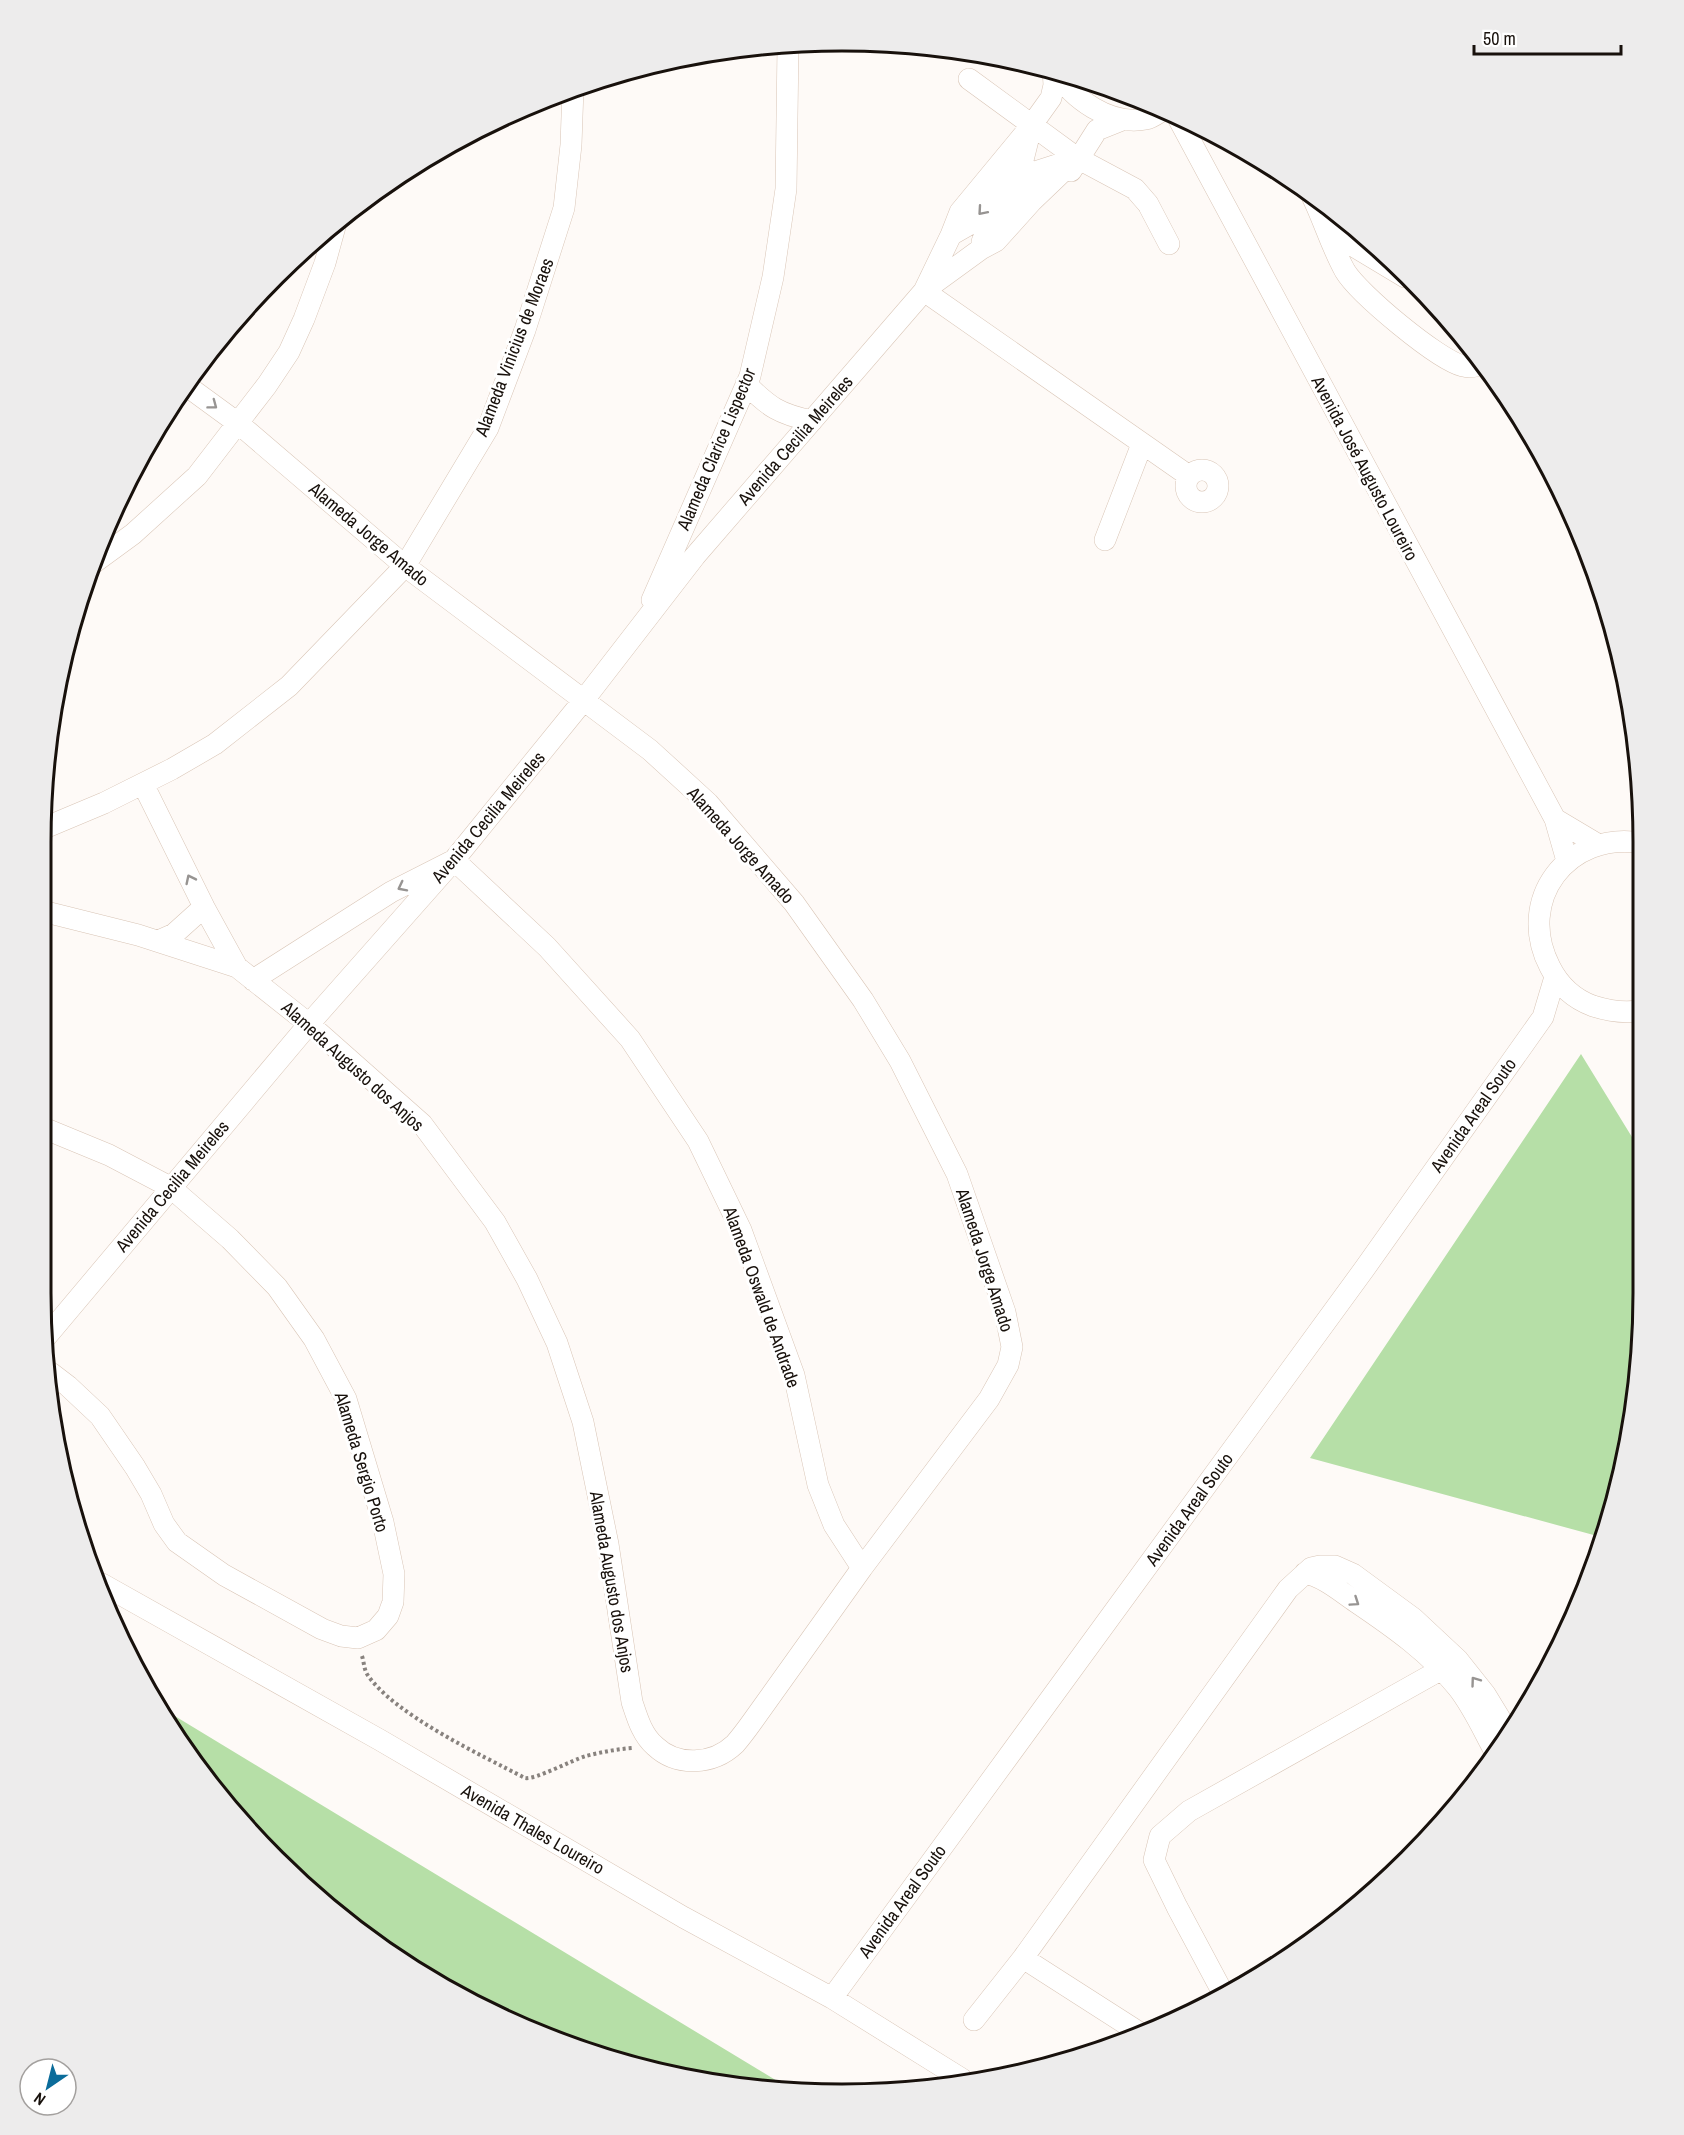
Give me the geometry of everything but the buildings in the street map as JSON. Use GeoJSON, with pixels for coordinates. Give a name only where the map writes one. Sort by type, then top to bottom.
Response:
{"type":"FeatureCollection","features":[{"type":"Feature","properties":{"kind":"street","name":"Alameda Clarice Lispector"},"geometry":{"type":"LineString","coordinates":[[638,630],[746,384],[773,277],[786,189],[788,53]]}},
{"type":"Feature","properties":{"kind":"street"},"geometry":{"type":"LineString","coordinates":[[969,79],[1077,158],[1135,189],[1148,204],[1169,244]]}},
{"type":"Feature","properties":{"kind":"street"},"geometry":{"type":"LineString","coordinates":[[1014,186],[1031,126],[1051,98],[1054,80]]}},
{"type":"Feature","properties":{"kind":"street"},"geometry":{"type":"LineString","coordinates":[[1065,84],[1092,106],[1122,120]]}},
{"type":"Feature","properties":{"kind":"street","name":"Alameda Vinicius de Moraes"},"geometry":{"type":"LineString","coordinates":[[52,825],[143,784],[215,744],[288,686],[405,566],[488,428],[525,330],[564,208],[572,145],[573,99]]}},
{"type":"Feature","properties":{"kind":"street"},"geometry":{"type":"LineString","coordinates":[[1014,186],[1058,195],[1077,158],[1097,130],[1122,120],[1148,119],[1155,115]]}},
{"type":"Feature","properties":{"kind":"street","name":"Avenida José Augusto Loureiro"},"geometry":{"type":"LineString","coordinates":[[1184,129],[1555,819],[1567,861]]}},
{"type":"Feature","properties":{"kind":"street"},"geometry":{"type":"LineString","coordinates":[[1014,186],[1035,172],[1077,158]]}},
{"type":"Feature","properties":{"kind":"street","name":"Avenida Cecilia Meireles"},"geometry":{"type":"LineString","coordinates":[[924,291],[960,212],[1014,186]]}},
{"type":"Feature","properties":{"kind":"street","name":"Avenida Cecilia Meireles"},"geometry":{"type":"LineString","coordinates":[[981,249],[986,232],[1014,186]]}},
{"type":"Feature","properties":{"kind":"street","name":"Avenida Cecilia Meireles"},"geometry":{"type":"LineString","coordinates":[[52,1329],[309,1024],[454,860],[583,701],[695,556],[924,291],[981,249],[1005,247],[1014,186]]}},
{"type":"Feature","properties":{"kind":"street"},"geometry":{"type":"LineString","coordinates":[[1320,211],[1345,271],[1357,286],[1381,309],[1445,358],[1463,366],[1475,367]]}},
{"type":"Feature","properties":{"kind":"street"},"geometry":{"type":"LineString","coordinates":[[1324,219],[1345,241],[1378,261]]}},
{"type":"Feature","properties":{"kind":"street"},"geometry":{"type":"LineString","coordinates":[[105,554],[133,534],[197,476],[239,424],[289,352],[321,274],[332,237]]}},
{"type":"Feature","properties":{"kind":"street"},"geometry":{"type":"LineString","coordinates":[[924,291],[1189,476]]}},
{"type":"Feature","properties":{"kind":"street"},"geometry":{"type":"LineString","coordinates":[[746,384],[771,407],[789,416],[812,421]]}},
{"type":"Feature","properties":{"kind":"street","name":"Alameda Jorge Amado"},"geometry":{"type":"LineString","coordinates":[[193,390],[239,424],[405,566],[650,750],[708,803],[794,903],[863,1000],[900,1061],[957,1174],[1005,1312],[1012,1347],[1008,1365],[989,1399],[862,1568]]}},
{"type":"Feature","properties":{"kind":"street"},"geometry":{"type":"LineString","coordinates":[[1106,540],[1142,444]]}},
{"type":"Feature","properties":{"kind":"street","name":"Alameda Augusto dos Anjos"},"geometry":{"type":"LineString","coordinates":[[143,784],[204,907],[245,974]]}},
{"type":"Feature","properties":{"kind":"street"},"geometry":{"type":"LineString","coordinates":[[1555,819],[1597,844]]}},
{"type":"Feature","properties":{"kind":"street"},"geometry":{"type":"LineString","coordinates":[[1633,841],[1625,840],[1597,844],[1567,861],[1551,881],[1541,904],[1538,929],[1543,954],[1555,977],[1578,998],[1613,1011],[1633,1012]]}},
{"type":"Feature","properties":{"kind":"street"},"geometry":{"type":"LineString","coordinates":[[245,974],[390,892],[454,860]]}},
{"type":"Feature","properties":{"kind":"street","name":"Alameda Oswald de Andrade"},"geometry":{"type":"LineString","coordinates":[[454,860],[547,947],[630,1040],[698,1141],[741,1230],[794,1375],[818,1485],[834,1525],[862,1568]]}},
{"type":"Feature","properties":{"kind":"street"},"geometry":{"type":"LineString","coordinates":[[158,941],[179,930],[204,907]]}},
{"type":"Feature","properties":{"kind":"street","name":"Alameda Augusto dos Anjos"},"geometry":{"type":"LineString","coordinates":[[51,913],[158,941],[245,974],[309,1024],[422,1124],[495,1222],[527,1279],[557,1343],[583,1422],[608,1544],[632,1702],[640,1726],[654,1746]]}},
{"type":"Feature","properties":{"kind":"street","name":"Avenida Areal Souto"},"geometry":{"type":"LineString","coordinates":[[832,1998],[1351,1287],[1543,1017],[1555,977]]}},
{"type":"Feature","properties":{"kind":"street","name":"Avenida Areal Souto"},"geometry":{"type":"LineString","coordinates":[[1543,1017],[1578,998]]}},
{"type":"Feature","properties":{"kind":"street","name":"Alameda Sergio Porto"},"geometry":{"type":"LineString","coordinates":[[51,1132],[110,1155],[170,1187],[230,1239],[276,1287],[314,1339],[346,1398],[383,1522],[394,1574],[393,1602],[388,1616],[376,1630],[358,1638]]}},
{"type":"Feature","properties":{"kind":"street"},"geometry":{"type":"LineString","coordinates":[[56,1377],[100,1416],[135,1467],[151,1494],[164,1524],[177,1542],[224,1575],[322,1629],[341,1636],[358,1638]]}},
{"type":"Feature","properties":{"kind":"street"},"geometry":{"type":"LineString","coordinates":[[654,1746],[669,1756],[684,1761],[702,1760],[720,1754],[734,1745],[862,1568]]}},
{"type":"Feature","properties":{"kind":"street"},"geometry":{"type":"LineString","coordinates":[[974,2020],[1023,1958],[1288,1588],[1305,1573],[1325,1581],[1449,1664],[1485,1695],[1504,1725]]}},
{"type":"Feature","properties":{"kind":"street","name":"Avenida Thales Loureiro"},"geometry":{"type":"LineString","coordinates":[[108,1587],[390,1746],[683,1917],[832,1998],[956,2075]]}},
{"type":"Feature","properties":{"kind":"street"},"geometry":{"type":"LineString","coordinates":[[1449,1664],[1457,1687],[1491,1745]]}},
{"type":"Feature","properties":{"kind":"street"},"geometry":{"type":"LineString","coordinates":[[1220,1987],[1154,1860],[1161,1836],[1189,1811],[1449,1664]]}},
{"type":"Feature","properties":{"kind":"street"},"geometry":{"type":"LineString","coordinates":[[1023,1958],[1133,2028]]}},
{"type":"Feature","properties":{"kind":"path"},"geometry":{"type":"LineString","coordinates":[[358,1638],[366,1671],[377,1688],[429,1726],[525,1778],[533,1778],[588,1756],[616,1749],[654,1746]]}},
{"type":"Feature","properties":{"kind":"green space"},"geometry":{"type":"Polygon","coordinates":[[[1581,1054],[1633,1139],[1631,1345],[1618,1447],[1595,1535],[1310,1458],[1581,1054]]]}},
{"type":"Feature","properties":{"kind":"green space"},"geometry":{"type":"Polygon","coordinates":[[[174,1715],[777,2081],[688,2069],[588,2042],[539,2024],[446,1978],[360,1921],[320,1888],[247,1815],[214,1775],[174,1715]]]}}]}
